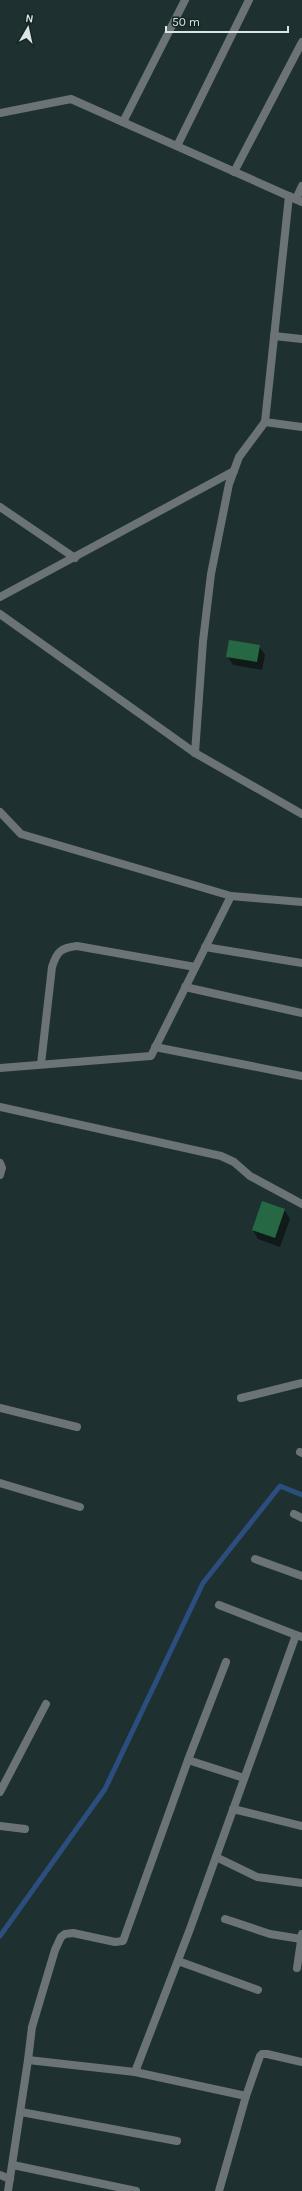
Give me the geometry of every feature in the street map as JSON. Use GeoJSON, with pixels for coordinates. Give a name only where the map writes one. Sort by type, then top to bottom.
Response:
{"type":"FeatureCollection","features":[{"type":"Feature","properties":{"kind":"street"},"geometry":{"type":"LineString","coordinates":[[123,122],[185,0]]}},
{"type":"Feature","properties":{"kind":"street"},"geometry":{"type":"LineString","coordinates":[[177,146],[249,0]]}},
{"type":"Feature","properties":{"kind":"street"},"geometry":{"type":"LineString","coordinates":[[234,172],[302,42]]}},
{"type":"Feature","properties":{"kind":"street"},"geometry":{"type":"LineString","coordinates":[[0,113],[71,99],[296,199]]}},
{"type":"Feature","properties":{"kind":"street"},"geometry":{"type":"LineString","coordinates":[[195,753],[203,641],[211,574],[229,484],[239,457],[265,422],[274,336],[296,199],[302,186]]}},
{"type":"Feature","properties":{"kind":"street"},"geometry":{"type":"LineString","coordinates":[[274,336],[302,339]]}},
{"type":"Feature","properties":{"kind":"street"},"geometry":{"type":"LineString","coordinates":[[265,422],[302,427]]}},
{"type":"Feature","properties":{"kind":"street"},"geometry":{"type":"LineString","coordinates":[[0,597],[75,558],[234,471]]}},
{"type":"Feature","properties":{"kind":"street"},"geometry":{"type":"LineString","coordinates":[[0,507],[75,558]]}},
{"type":"Feature","properties":{"kind":"street"},"geometry":{"type":"LineString","coordinates":[[0,614],[195,753],[302,814]]}},
{"type":"Feature","properties":{"kind":"street"},"geometry":{"type":"LineString","coordinates":[[0,812],[21,834],[231,896],[302,902]]}},
{"type":"Feature","properties":{"kind":"street"},"geometry":{"type":"LineString","coordinates":[[0,1068],[150,1056],[231,896]]}},
{"type":"Feature","properties":{"kind":"street"},"geometry":{"type":"LineString","coordinates":[[41,1064],[52,967],[56,955],[62,948],[77,946],[195,967]]}},
{"type":"Feature","properties":{"kind":"street"},"geometry":{"type":"LineString","coordinates":[[205,947],[302,963]]}},
{"type":"Feature","properties":{"kind":"street"},"geometry":{"type":"LineString","coordinates":[[185,987],[302,1013]]}},
{"type":"Feature","properties":{"kind":"street"},"geometry":{"type":"LineString","coordinates":[[155,1047],[302,1076]]}},
{"type":"Feature","properties":{"kind":"street"},"geometry":{"type":"LineString","coordinates":[[0,1107],[221,1156],[234,1162],[250,1176],[302,1204]]}},
{"type":"Feature","properties":{"kind":"street"},"geometry":{"type":"LineString","coordinates":[[0,1163],[2,1168],[0,1175]]}},
{"type":"Feature","properties":{"kind":"street"},"geometry":{"type":"LineString","coordinates":[[241,1398],[302,1383]]}},
{"type":"Feature","properties":{"kind":"street"},"geometry":{"type":"LineString","coordinates":[[0,1408],[77,1427]]}},
{"type":"Feature","properties":{"kind":"street"},"geometry":{"type":"LineString","coordinates":[[0,1483],[80,1508]]}},
{"type":"Feature","properties":{"kind":"street"},"geometry":{"type":"LineString","coordinates":[[294,1514],[302,1518]]}},
{"type":"Feature","properties":{"kind":"street"},"geometry":{"type":"LineString","coordinates":[[254,1559],[302,1576]]}},
{"type":"Feature","properties":{"kind":"street"},"geometry":{"type":"LineString","coordinates":[[135,2072],[178,1961],[244,1778],[299,1636],[219,1605]]}},
{"type":"Feature","properties":{"kind":"street"},"geometry":{"type":"LineString","coordinates":[[8,2191],[21,2112],[32,2027],[55,1950],[61,1937],[73,1933],[115,1942],[123,1941],[188,1760],[226,1662]]}},
{"type":"Feature","properties":{"kind":"street"},"geometry":{"type":"LineString","coordinates":[[0,1792],[46,1704]]}},
{"type":"Feature","properties":{"kind":"street"},"geometry":{"type":"LineString","coordinates":[[188,1760],[244,1778]]}},
{"type":"Feature","properties":{"kind":"street"},"geometry":{"type":"LineString","coordinates":[[233,1810],[301,1824]]}},
{"type":"Feature","properties":{"kind":"street"},"geometry":{"type":"LineString","coordinates":[[0,1826],[26,1829]]}},
{"type":"Feature","properties":{"kind":"street"},"geometry":{"type":"LineString","coordinates":[[216,1857],[257,1877],[302,1883]]}},
{"type":"Feature","properties":{"kind":"street"},"geometry":{"type":"LineString","coordinates":[[225,1919],[270,1934],[302,1936],[297,1968]]}},
{"type":"Feature","properties":{"kind":"street"},"geometry":{"type":"LineString","coordinates":[[178,1961],[258,1990]]}},
{"type":"Feature","properties":{"kind":"street"},"geometry":{"type":"LineString","coordinates":[[219,2191],[246,2096],[262,2054],[302,2062]]}},
{"type":"Feature","properties":{"kind":"street"},"geometry":{"type":"LineString","coordinates":[[28,2060],[135,2072],[246,2096]]}},
{"type":"Feature","properties":{"kind":"street"},"geometry":{"type":"LineString","coordinates":[[21,2112],[177,2141]]}},
{"type":"Feature","properties":{"kind":"street"},"geometry":{"type":"LineString","coordinates":[[13,2164],[136,2191]]}},
{"type":"Feature","properties":{"kind":"street"},"geometry":{"type":"LineString","coordinates":[[0,2175],[10,2179]]}},
{"type":"Feature","properties":{"kind":"building"},"geometry":{"type":"Polygon","coordinates":[[[229,640],[260,645],[257,662],[226,657],[229,640]]]}},
{"type":"Feature","properties":{"kind":"building"},"geometry":{"type":"Polygon","coordinates":[[[262,1201],[285,1209],[275,1238],[252,1230],[262,1201]]]}},
{"type":"Feature","properties":{"kind":"waterway"},"geometry":{"type":"LineString","coordinates":[[0,1936],[105,1789],[203,1583],[280,1486],[302,1495]]}}]}
